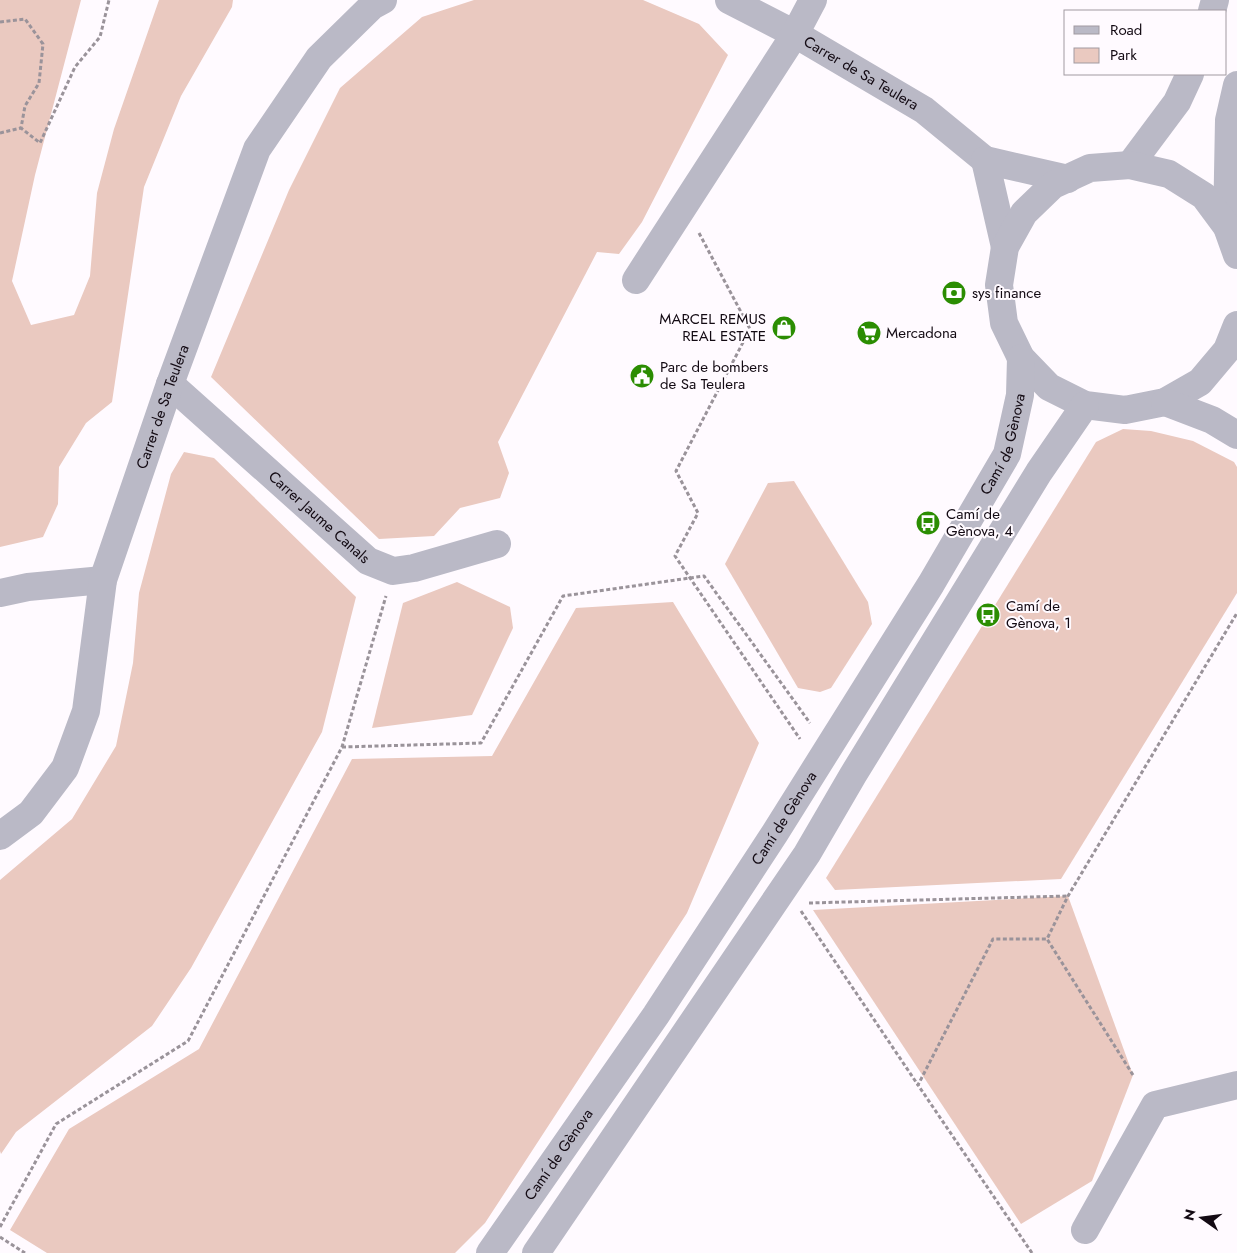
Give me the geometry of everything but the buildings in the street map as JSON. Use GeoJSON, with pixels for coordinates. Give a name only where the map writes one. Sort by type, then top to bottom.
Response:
{"type":"FeatureCollection","features":[{"type":"Feature","properties":{"kind":"street","name":"Carrer de Sa Teulera"},"geometry":{"type":"LineString","coordinates":[[0,836],[31,813],[65,768],[86,711],[103,580],[170,384],[257,149],[319,58],[372,6],[383,0]]}},
{"type":"Feature","properties":{"kind":"street","name":"Carrer de Sa Teulera"},"geometry":{"type":"LineString","coordinates":[[730,0],[795,34],[924,110],[985,160],[1068,179]]}},
{"type":"Feature","properties":{"kind":"street"},"geometry":{"type":"LineString","coordinates":[[636,280],[795,34],[813,0]]}},
{"type":"Feature","properties":{"kind":"street"},"geometry":{"type":"LineString","coordinates":[[1130,165],[1177,102],[1190,75]]}},
{"type":"Feature","properties":{"kind":"street"},"geometry":{"type":"LineString","coordinates":[[1227,227],[1229,120],[1237,85]]}},
{"type":"Feature","properties":{"kind":"street"},"geometry":{"type":"LineString","coordinates":[[985,160],[1005,247]]}},
{"type":"Feature","properties":{"kind":"street"},"geometry":{"type":"LineString","coordinates":[[1237,255],[1227,227],[1204,196],[1169,174],[1130,165],[1090,168],[1053,185],[1024,213],[1005,247],[999,285],[1004,323],[1021,358],[1049,387],[1085,405],[1125,410],[1165,402],[1200,382],[1227,350],[1237,325]]}},
{"type":"Feature","properties":{"kind":"street","name":"Camí de Gènova"},"geometry":{"type":"LineString","coordinates":[[490,1253],[656,1015],[775,833],[816,747],[931,584],[1007,454],[1020,395],[1021,358]]}},
{"type":"Feature","properties":{"kind":"street","name":"Carrer Jaume Canals"},"geometry":{"type":"LineString","coordinates":[[170,384],[368,561],[393,571]]}},
{"type":"Feature","properties":{"kind":"street"},"geometry":{"type":"LineString","coordinates":[[1165,402],[1212,420],[1237,435]]}},
{"type":"Feature","properties":{"kind":"street"},"geometry":{"type":"LineString","coordinates":[[536,1253],[807,854],[853,775],[1039,472],[1085,405]]}},
{"type":"Feature","properties":{"kind":"street"},"geometry":{"type":"LineString","coordinates":[[393,571],[414,568],[497,544]]}},
{"type":"Feature","properties":{"kind":"street"},"geometry":{"type":"LineString","coordinates":[[0,593],[28,587],[103,580]]}},
{"type":"Feature","properties":{"kind":"street"},"geometry":{"type":"LineString","coordinates":[[1085,1230],[1155,1105],[1237,1085]]}},
{"type":"Feature","properties":{"kind":"path"},"geometry":{"type":"LineString","coordinates":[[21,128],[40,143],[75,67],[100,36],[109,0]]}},
{"type":"Feature","properties":{"kind":"path"},"geometry":{"type":"LineString","coordinates":[[0,22],[25,18],[43,44],[38,83],[25,106],[21,128]]}},
{"type":"Feature","properties":{"kind":"path"},"geometry":{"type":"LineString","coordinates":[[0,133],[21,128]]}},
{"type":"Feature","properties":{"kind":"path"},"geometry":{"type":"LineString","coordinates":[[696,228],[750,329],[676,471],[698,513],[675,556],[816,747]]}},
{"type":"Feature","properties":{"kind":"path"},"geometry":{"type":"LineString","coordinates":[[0,1227],[56,1124],[188,1041],[342,747],[393,571]]}},
{"type":"Feature","properties":{"kind":"path"},"geometry":{"type":"LineString","coordinates":[[342,747],[481,743],[562,596],[704,576],[816,747]]}},
{"type":"Feature","properties":{"kind":"path"},"geometry":{"type":"LineString","coordinates":[[1047,938],[1068,896],[1237,613]]}},
{"type":"Feature","properties":{"kind":"path"},"geometry":{"type":"LineString","coordinates":[[803,903],[1068,896]]}},
{"type":"Feature","properties":{"kind":"path"},"geometry":{"type":"LineString","coordinates":[[799,908],[1032,1253]]}},
{"type":"Feature","properties":{"kind":"path"},"geometry":{"type":"LineString","coordinates":[[1047,938],[1134,1075]]}},
{"type":"Feature","properties":{"kind":"path"},"geometry":{"type":"LineString","coordinates":[[918,1085],[994,939],[1047,938]]}},
{"type":"Feature","properties":{"kind":"path"},"geometry":{"type":"LineString","coordinates":[[0,1237],[25,1253]]}},
{"type":"Feature","properties":{"kind":"green space"},"geometry":{"type":"Polygon","coordinates":[[[0,0],[81,0],[35,175],[12,281],[31,325],[74,315],[90,276],[97,193],[114,129],[159,0],[233,0],[232,7],[181,96],[144,187],[112,402],[86,423],[59,467],[58,504],[43,537],[0,547],[0,0]]]}},
{"type":"Feature","properties":{"kind":"green space"},"geometry":{"type":"Polygon","coordinates":[[[474,0],[643,0],[699,24],[728,55],[642,222],[619,254],[597,252],[498,442],[509,473],[500,498],[460,508],[434,536],[379,539],[211,377],[289,190],[340,88],[422,17],[474,0]]]}},
{"type":"Feature","properties":{"kind":"green space"},"geometry":{"type":"Polygon","coordinates":[[[1123,429],[1151,431],[1193,441],[1234,462],[1237,467],[1237,593],[1061,879],[835,890],[826,878],[1096,442],[1123,429]]]}},
{"type":"Feature","properties":{"kind":"green space"},"geometry":{"type":"Polygon","coordinates":[[[184,452],[214,458],[356,597],[322,732],[191,968],[152,1026],[16,1132],[1,1154],[0,880],[72,819],[116,746],[133,663],[139,593],[171,474],[184,452]]]}},
{"type":"Feature","properties":{"kind":"green space"},"geometry":{"type":"Polygon","coordinates":[[[794,481],[868,602],[872,624],[831,688],[820,692],[798,688],[725,564],[768,483],[794,481]]]}},
{"type":"Feature","properties":{"kind":"green space"},"geometry":{"type":"Polygon","coordinates":[[[457,582],[510,607],[513,628],[472,715],[372,728],[403,603],[457,582]]]}},
{"type":"Feature","properties":{"kind":"green space"},"geometry":{"type":"Polygon","coordinates":[[[673,602],[759,743],[687,913],[485,1223],[455,1253],[47,1253],[10,1230],[69,1129],[199,1049],[352,759],[492,756],[576,608],[673,602]]]}},
{"type":"Feature","properties":{"kind":"green space"},"geometry":{"type":"Polygon","coordinates":[[[1068,896],[1133,1075],[1092,1181],[1021,1224],[813,910],[1068,896]]]}},
{"type":"Feature","properties":{"kind":"place","name":"sys finance"},"geometry":{"type":"Point","coordinates":[954,293]}},
{"type":"Feature","properties":{"kind":"place","name":"MARCEL REMUS REAL ESTATE"},"geometry":{"type":"Point","coordinates":[784,328]}},
{"type":"Feature","properties":{"kind":"place","name":"Mercadona"},"geometry":{"type":"Point","coordinates":[869,333]}},
{"type":"Feature","properties":{"kind":"place","name":"Parc de bombers de Sa Teulera"},"geometry":{"type":"Point","coordinates":[642,376]}},
{"type":"Feature","properties":{"kind":"place","name":"Camí de Gènova, 4"},"geometry":{"type":"Point","coordinates":[928,523]}},
{"type":"Feature","properties":{"kind":"place","name":"Camí de Gènova, 1"},"geometry":{"type":"Point","coordinates":[988,615]}}]}
